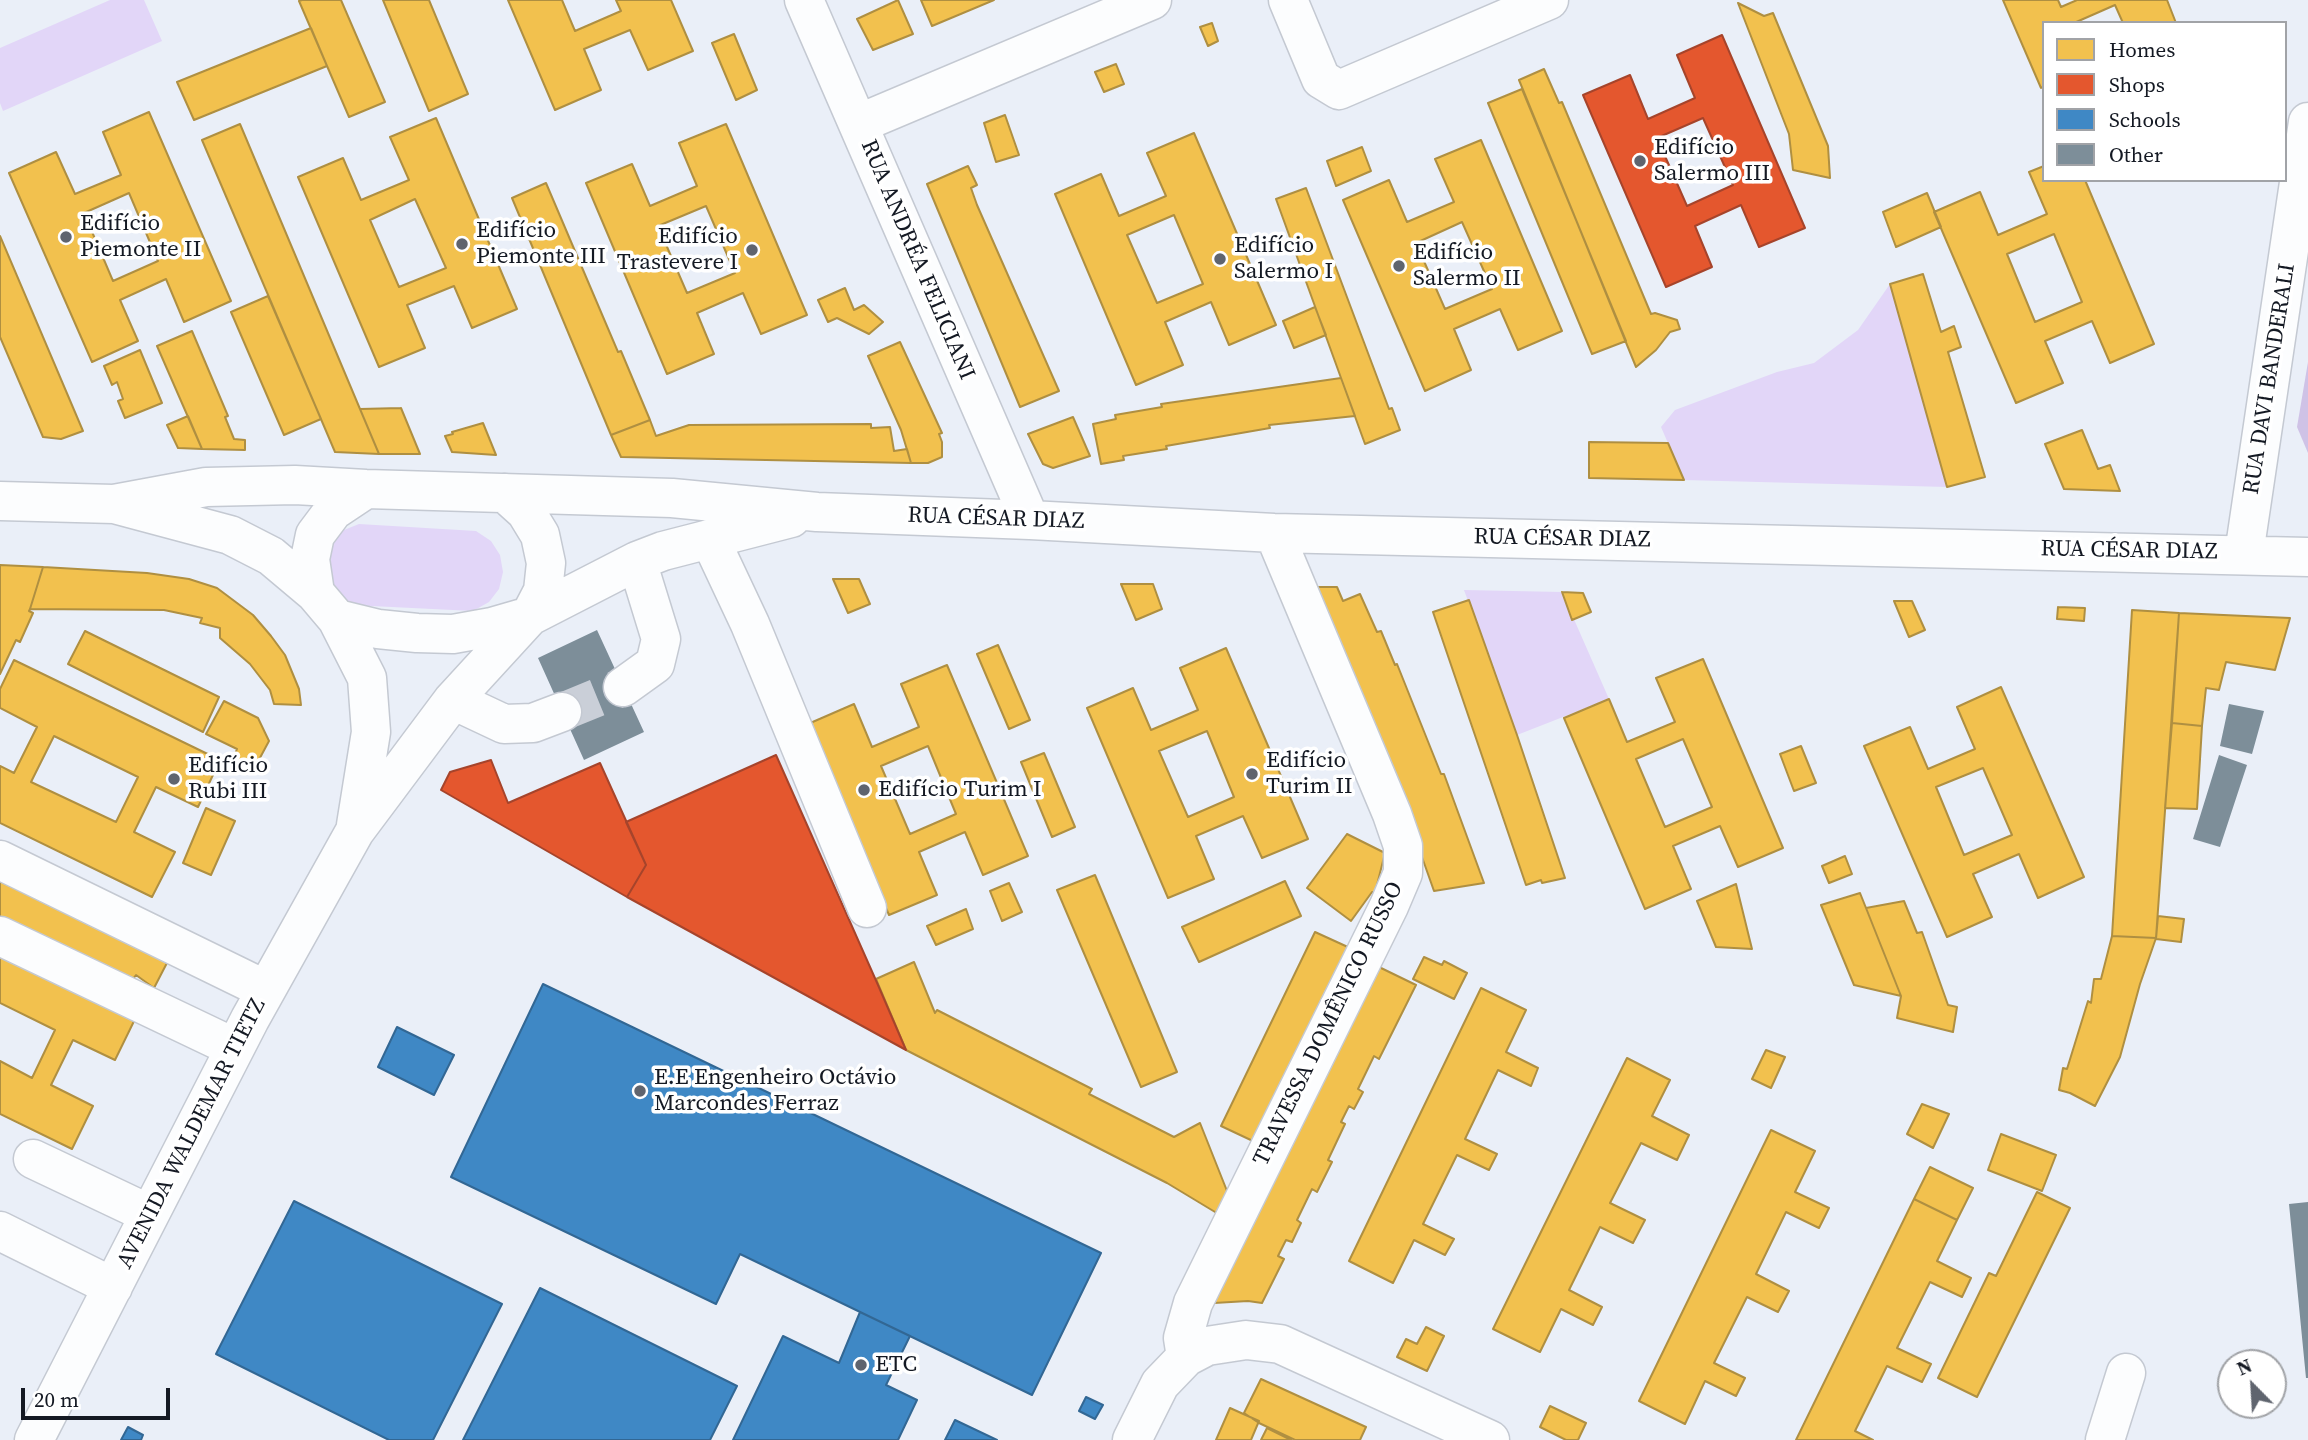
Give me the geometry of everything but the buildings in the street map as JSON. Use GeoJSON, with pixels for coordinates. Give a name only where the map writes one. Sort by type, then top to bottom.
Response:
{"type":"FeatureCollection","features":[{"type":"Feature","properties":{"kind":"street","name":"RUA ANDRÉA FELICIANI"},"geometry":{"type":"LineString","coordinates":[[804,0],[1030,520]]}},
{"type":"Feature","properties":{"kind":"street"},"geometry":{"type":"LineString","coordinates":[[858,124],[1152,0]]}},
{"type":"Feature","properties":{"kind":"street"},"geometry":{"type":"LineString","coordinates":[[1287,0],[1321,79],[1339,90],[1549,0]]}},
{"type":"Feature","properties":{"kind":"street","name":"RUA DAVI BANDERALI"},"geometry":{"type":"LineString","coordinates":[[2244,554],[2308,122]]}},
{"type":"Feature","properties":{"kind":"street","name":"AVENIDA WALDEMAR TIETZ"},"geometry":{"type":"LineString","coordinates":[[114,505],[206,487],[295,485],[505,493]]}},
{"type":"Feature","properties":{"kind":"street"},"geometry":{"type":"LineString","coordinates":[[326,606],[310,559],[315,535],[333,512],[366,489]]}},
{"type":"Feature","properties":{"kind":"street"},"geometry":{"type":"LineString","coordinates":[[505,493],[526,512],[540,535],[546,563],[542,591],[530,616]]}},
{"type":"Feature","properties":{"kind":"street","name":"RUA CÉSAR DIAZ"},"geometry":{"type":"LineString","coordinates":[[505,493],[672,498],[817,512],[1274,533],[2308,557]]}},
{"type":"Feature","properties":{"kind":"street","name":"AVENIDA WALDEMAR TIETZ"},"geometry":{"type":"LineString","coordinates":[[0,501],[114,505],[230,535],[271,556],[326,606],[367,678],[371,732],[355,831]]}},
{"type":"Feature","properties":{"kind":"street","name":"RUA CÉSAR DIAZ"},"geometry":{"type":"LineString","coordinates":[[530,616],[637,561],[663,551],[817,512]]}},
{"type":"Feature","properties":{"kind":"street","name":"TRAVESSA DOMÊNICO RUSSO"},"geometry":{"type":"LineString","coordinates":[[1186,1357],[1183,1338],[1193,1303],[1403,873],[1402,846],[1392,814],[1274,533]]}},
{"type":"Feature","properties":{"kind":"street"},"geometry":{"type":"LineString","coordinates":[[709,539],[750,624],[867,908]]}},
{"type":"Feature","properties":{"kind":"street"},"geometry":{"type":"LineString","coordinates":[[622,687],[654,664],[661,639],[637,561]]}},
{"type":"Feature","properties":{"kind":"street","name":"AVENIDA WALDEMAR TIETZ"},"geometry":{"type":"LineString","coordinates":[[326,606],[379,629],[417,633],[453,634],[530,616]]}},
{"type":"Feature","properties":{"kind":"street","name":"AVENIDA WALDEMAR TIETZ"},"geometry":{"type":"LineString","coordinates":[[34,1440],[235,1048],[355,831],[453,700],[530,616]]}},
{"type":"Feature","properties":{"kind":"street"},"geometry":{"type":"LineString","coordinates":[[453,700],[504,724],[533,723],[562,712]]}},
{"type":"Feature","properties":{"kind":"street"},"geometry":{"type":"LineString","coordinates":[[0,860],[266,990]]}},
{"type":"Feature","properties":{"kind":"street"},"geometry":{"type":"LineString","coordinates":[[0,936],[235,1048]]}},
{"type":"Feature","properties":{"kind":"street"},"geometry":{"type":"LineString","coordinates":[[33,1159],[149,1214]]}},
{"type":"Feature","properties":{"kind":"street"},"geometry":{"type":"LineString","coordinates":[[0,1231],[113,1287]]}},
{"type":"Feature","properties":{"kind":"street"},"geometry":{"type":"LineString","coordinates":[[1132,1440],[1160,1384],[1186,1357],[1207,1346],[1246,1340],[1280,1344],[1490,1440]]}},
{"type":"Feature","properties":{"kind":"street"},"geometry":{"type":"LineString","coordinates":[[2105,1440],[2126,1373]]}},
{"type":"Feature","properties":{"kind":"shaded area"},"geometry":{"type":"Polygon","coordinates":[[[110,0],[144,0],[162,41],[3,111],[0,103],[0,48],[110,0]]]}},
{"type":"Feature","properties":{"kind":"shaded area"},"geometry":{"type":"Polygon","coordinates":[[[1890,284],[1947,487],[1684,480],[1661,427],[1675,410],[1777,372],[1814,363],[1858,330],[1890,284]]]}},
{"type":"Feature","properties":{"kind":"shaded area"},"geometry":{"type":"Polygon","coordinates":[[[2308,362],[2308,453],[2297,427],[2308,362]]]}},
{"type":"Feature","properties":{"kind":"shaded area"},"geometry":{"type":"Polygon","coordinates":[[[359,524],[476,531],[491,541],[500,555],[503,572],[499,589],[489,602],[473,611],[351,605],[329,584],[326,554],[333,540],[344,530],[359,524]]]}},
{"type":"Feature","properties":{"kind":"shaded area"},"geometry":{"type":"Polygon","coordinates":[[[1464,590],[1562,592],[1609,699],[1517,735],[1464,590]]]}},
{"type":"Feature","properties":{"kind":"tunnel"},"geometry":{"type":"LineString","coordinates":[[562,712],[623,687]]}},
{"type":"Feature","properties":{"kind":"place","name":"Edifício Salermo III"},"geometry":{"type":"Point","coordinates":[1640,161]}},
{"type":"Feature","properties":{"kind":"place","name":"Edifício Piemonte II"},"geometry":{"type":"Point","coordinates":[66,237]}},
{"type":"Feature","properties":{"kind":"place","name":"Edifício Piemonte III"},"geometry":{"type":"Point","coordinates":[462,244]}},
{"type":"Feature","properties":{"kind":"place","name":"Edifício Trastevere I"},"geometry":{"type":"Point","coordinates":[752,250]}},
{"type":"Feature","properties":{"kind":"place","name":"Edifício Salermo I"},"geometry":{"type":"Point","coordinates":[1220,259]}},
{"type":"Feature","properties":{"kind":"place","name":"Edifício Salermo II"},"geometry":{"type":"Point","coordinates":[1399,266]}},
{"type":"Feature","properties":{"kind":"place","name":"Edifício Turim II"},"geometry":{"type":"Point","coordinates":[1252,774]}},
{"type":"Feature","properties":{"kind":"place","name":"Edifício Rubi III"},"geometry":{"type":"Point","coordinates":[174,779]}},
{"type":"Feature","properties":{"kind":"place","name":"Edifício Turim I"},"geometry":{"type":"Point","coordinates":[864,790]}},
{"type":"Feature","properties":{"kind":"place","name":"E.E Engenheiro Octávio Marcondes Ferraz"},"geometry":{"type":"Point","coordinates":[640,1091]}},
{"type":"Feature","properties":{"kind":"place","name":"ETC"},"geometry":{"type":"Point","coordinates":[861,1365]}}]}
